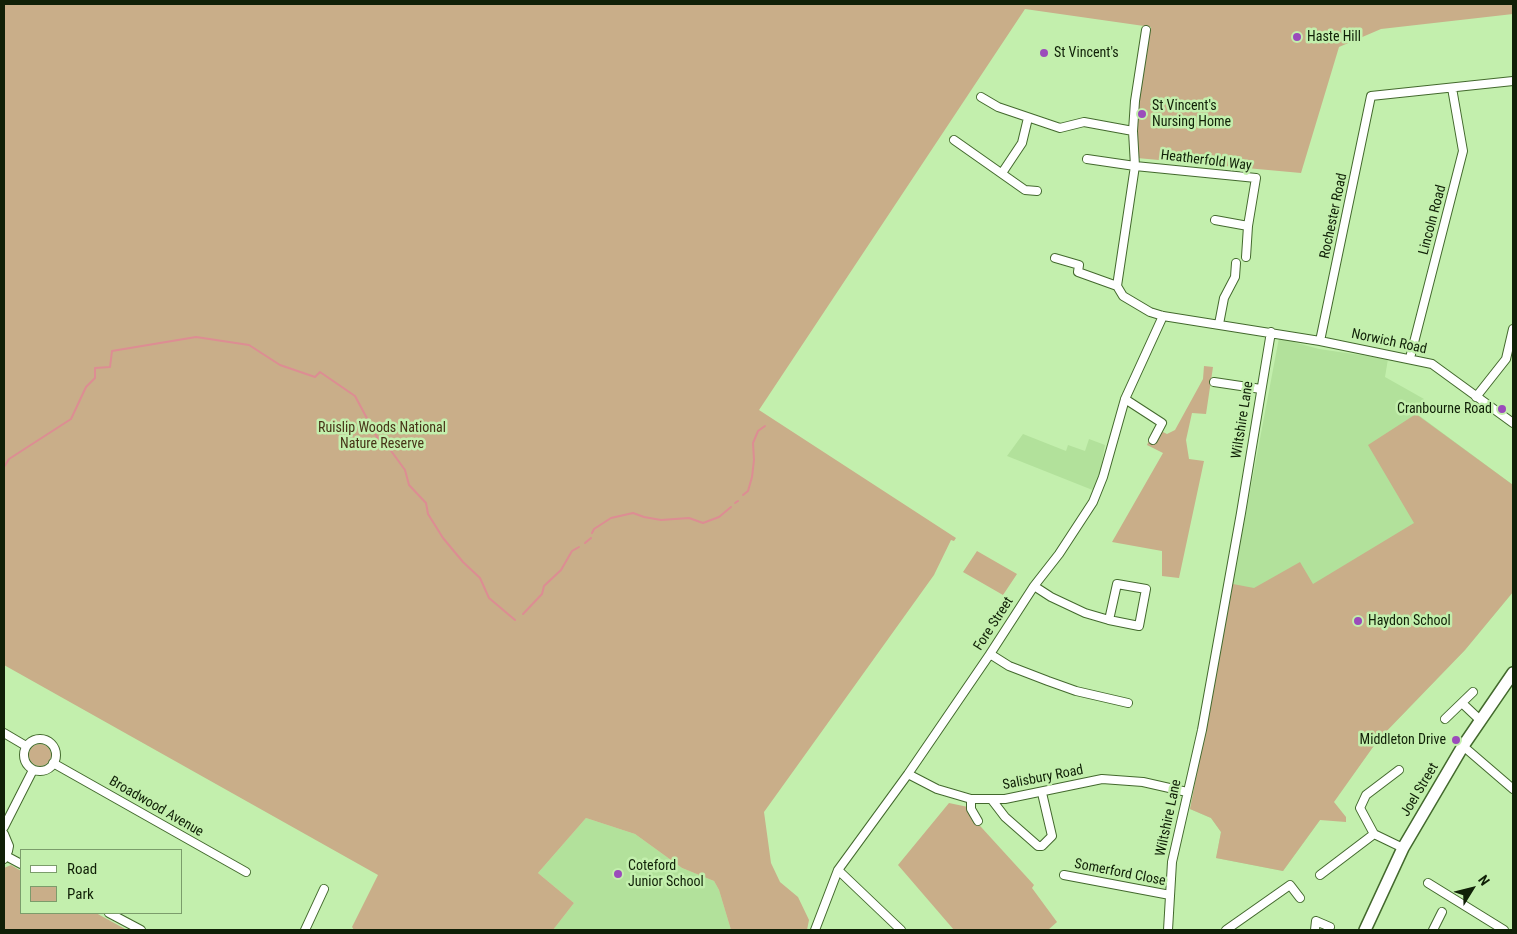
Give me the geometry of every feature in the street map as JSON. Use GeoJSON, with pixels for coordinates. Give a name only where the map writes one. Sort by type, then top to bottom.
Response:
{"type":"FeatureCollection","features":[{"type":"Feature","properties":{"kind":"main road","name":"Joel Street"},"geometry":{"type":"LineString","coordinates":[[1365,930],[1403,848],[1463,746],[1513,673]]}},
{"type":"Feature","properties":{"kind":"street"},"geometry":{"type":"LineString","coordinates":[[1146,30],[1134,101],[1135,166],[1117,286],[1120,293],[1126,299],[1150,312],[1163,316],[1271,332]]}},
{"type":"Feature","properties":{"kind":"street"},"geometry":{"type":"LineString","coordinates":[[1452,88],[1513,81]]}},
{"type":"Feature","properties":{"kind":"street","name":"Rochester Road"},"geometry":{"type":"LineString","coordinates":[[1320,341],[1371,96],[1452,88]]}},
{"type":"Feature","properties":{"kind":"street","name":"Lincoln Road"},"geometry":{"type":"LineString","coordinates":[[1410,358],[1464,151],[1452,88]]}},
{"type":"Feature","properties":{"kind":"street"},"geometry":{"type":"LineString","coordinates":[[982,97],[998,107],[1060,128],[1084,122],[1133,131]]}},
{"type":"Feature","properties":{"kind":"street"},"geometry":{"type":"LineString","coordinates":[[1002,173],[1022,143],[1028,118]]}},
{"type":"Feature","properties":{"kind":"street"},"geometry":{"type":"LineString","coordinates":[[954,140],[1025,190],[1037,191]]}},
{"type":"Feature","properties":{"kind":"street"},"geometry":{"type":"LineString","coordinates":[[1087,159],[1135,166]]}},
{"type":"Feature","properties":{"kind":"street","name":"Heatherfold Way"},"geometry":{"type":"LineString","coordinates":[[1135,166],[1256,178],[1248,226],[1246,257]]}},
{"type":"Feature","properties":{"kind":"street"},"geometry":{"type":"LineString","coordinates":[[1215,220],[1248,226]]}},
{"type":"Feature","properties":{"kind":"street"},"geometry":{"type":"LineString","coordinates":[[1055,258],[1079,265],[1078,272],[1117,286]]}},
{"type":"Feature","properties":{"kind":"street"},"geometry":{"type":"LineString","coordinates":[[1219,324],[1224,298],[1235,277],[1236,263]]}},
{"type":"Feature","properties":{"kind":"street","name":"Fore Street"},"geometry":{"type":"LineString","coordinates":[[815,930],[838,870],[908,774],[1034,586],[1060,554],[1094,502],[1125,399],[1163,316]]}},
{"type":"Feature","properties":{"kind":"street"},"geometry":{"type":"LineString","coordinates":[[1476,397],[1506,359],[1513,329]]}},
{"type":"Feature","properties":{"kind":"street","name":"Norwich Road"},"geometry":{"type":"LineString","coordinates":[[1271,332],[1410,358],[1432,364],[1513,423]]}},
{"type":"Feature","properties":{"kind":"street","name":"Wiltshire Lane"},"geometry":{"type":"LineString","coordinates":[[1168,930],[1172,862],[1204,722],[1271,332]]}},
{"type":"Feature","properties":{"kind":"street"},"geometry":{"type":"LineString","coordinates":[[1214,382],[1260,389]]}},
{"type":"Feature","properties":{"kind":"street"},"geometry":{"type":"LineString","coordinates":[[1125,399],[1162,423],[1153,440]]}},
{"type":"Feature","properties":{"kind":"street"},"geometry":{"type":"LineString","coordinates":[[1034,586],[1051,597],[1085,613],[1109,620],[1139,626],[1146,589],[1117,584],[1109,620]]}},
{"type":"Feature","properties":{"kind":"street"},"geometry":{"type":"LineString","coordinates":[[990,654],[1009,666],[1057,684],[1128,703]]}},
{"type":"Feature","properties":{"kind":"street"},"geometry":{"type":"LineString","coordinates":[[1445,719],[1473,692]]}},
{"type":"Feature","properties":{"kind":"street"},"geometry":{"type":"LineString","coordinates":[[1462,703],[1480,720]]}},
{"type":"Feature","properties":{"kind":"street"},"geometry":{"type":"LineString","coordinates":[[4,733],[26,746]]}},
{"type":"Feature","properties":{"kind":"street"},"geometry":{"type":"LineString","coordinates":[[37,739],[48,741],[55,750],[56,756],[53,763],[44,770],[33,770],[25,762],[23,756],[26,746],[37,739]]}},
{"type":"Feature","properties":{"kind":"street"},"geometry":{"type":"LineString","coordinates":[[1463,746],[1513,789]]}},
{"type":"Feature","properties":{"kind":"street","name":"Broadwood Avenue"},"geometry":{"type":"LineString","coordinates":[[53,763],[246,872]]}},
{"type":"Feature","properties":{"kind":"street"},"geometry":{"type":"LineString","coordinates":[[4,827],[33,770]]}},
{"type":"Feature","properties":{"kind":"street"},"geometry":{"type":"LineString","coordinates":[[1399,770],[1366,795],[1360,808],[1374,834],[1403,848]]}},
{"type":"Feature","properties":{"kind":"street","name":"Salisbury Road"},"geometry":{"type":"LineString","coordinates":[[908,774],[937,789],[971,799],[1005,799],[1042,793],[1102,779],[1143,782],[1187,792]]}},
{"type":"Feature","properties":{"kind":"street"},"geometry":{"type":"LineString","coordinates":[[992,800],[1005,817],[1038,846],[1042,846],[1052,836],[1042,793]]}},
{"type":"Feature","properties":{"kind":"street"},"geometry":{"type":"LineString","coordinates":[[971,799],[971,809],[978,821]]}},
{"type":"Feature","properties":{"kind":"street"},"geometry":{"type":"LineString","coordinates":[[4,834],[9,846],[5,858],[20,864]]}},
{"type":"Feature","properties":{"kind":"street"},"geometry":{"type":"LineString","coordinates":[[1320,875],[1374,834]]}},
{"type":"Feature","properties":{"kind":"street"},"geometry":{"type":"LineString","coordinates":[[838,870],[901,930]]}},
{"type":"Feature","properties":{"kind":"street","name":"Somerford Close"},"geometry":{"type":"LineString","coordinates":[[1064,875],[1170,895]]}},
{"type":"Feature","properties":{"kind":"street"},"geometry":{"type":"LineString","coordinates":[[1428,883],[1504,930]]}},
{"type":"Feature","properties":{"kind":"street"},"geometry":{"type":"LineString","coordinates":[[1226,930],[1290,884],[1300,898]]}},
{"type":"Feature","properties":{"kind":"street"},"geometry":{"type":"LineString","coordinates":[[305,930],[324,888]]}},
{"type":"Feature","properties":{"kind":"street"},"geometry":{"type":"LineString","coordinates":[[1434,930],[1442,912]]}},
{"type":"Feature","properties":{"kind":"street"},"geometry":{"type":"LineString","coordinates":[[111,914],[141,930]]}},
{"type":"Feature","properties":{"kind":"street"},"geometry":{"type":"LineString","coordinates":[[1316,930],[1316,920],[1330,926]]}},
{"type":"Feature","properties":{"kind":"shaded area","name":"Haydon School"},"geometry":{"type":"Polygon","coordinates":[[[1279,338],[1319,349],[1388,359],[1385,377],[1424,399],[1417,414],[1513,485],[1513,592],[1465,650],[1378,740],[1283,871],[1216,858],[1221,832],[1211,818],[1190,809],[1279,338]]]}},
{"type":"Feature","properties":{"kind":"shaded area"},"geometry":{"type":"Polygon","coordinates":[[[1023,434],[1066,451],[1068,445],[1085,451],[1089,439],[1105,445],[1095,491],[1007,456],[1023,434]]]}},
{"type":"Feature","properties":{"kind":"shaded area","name":"Coteford Junior School"},"geometry":{"type":"Polygon","coordinates":[[[586,818],[635,834],[682,868],[714,881],[719,890],[731,930],[553,930],[574,903],[538,873],[586,818]]]}},
{"type":"Feature","properties":{"kind":"green space","name":"Ruislip Woods National Nature Reserve"},"geometry":{"type":"Polygon","coordinates":[[[4,4],[1513,4],[1513,14],[1381,29],[1339,47],[1301,173],[1137,158],[1133,127],[1151,27],[1025,9],[759,410],[956,538],[954,541],[951,540],[934,575],[764,812],[771,863],[780,882],[798,897],[809,920],[807,930],[731,930],[719,890],[714,881],[682,868],[635,834],[586,818],[538,873],[574,903],[553,930],[354,930],[352,927],[378,875],[4,665],[4,4]]]}},
{"type":"Feature","properties":{"kind":"green space"},"geometry":{"type":"Polygon","coordinates":[[[1204,366],[1213,367],[1206,414],[1192,413],[1186,440],[1189,459],[1204,461],[1179,578],[1162,576],[1162,551],[1112,542],[1163,453],[1147,445],[1155,428],[1167,434],[1175,430],[1203,379],[1204,366]]]}},
{"type":"Feature","properties":{"kind":"green space","name":"Haydon School"},"geometry":{"type":"Polygon","coordinates":[[[1416,414],[1513,485],[1513,592],[1465,650],[1378,740],[1334,802],[1346,817],[1346,822],[1320,820],[1283,871],[1216,858],[1221,832],[1211,818],[1190,809],[1233,584],[1254,588],[1300,562],[1313,584],[1414,523],[1368,445],[1416,414]]]}},
{"type":"Feature","properties":{"kind":"green space"},"geometry":{"type":"Polygon","coordinates":[[[977,551],[1017,574],[1003,595],[963,572],[977,551]]]}},
{"type":"Feature","properties":{"kind":"green space"},"geometry":{"type":"Polygon","coordinates":[[[40,744],[48,747],[51,755],[48,763],[40,766],[32,763],[29,755],[32,747],[40,744]]]}},
{"type":"Feature","properties":{"kind":"green space"},"geometry":{"type":"Polygon","coordinates":[[[949,803],[968,807],[971,816],[1034,885],[1032,888],[1057,922],[1048,930],[954,930],[898,865],[949,803]]]}},
{"type":"Feature","properties":{"kind":"green space"},"geometry":{"type":"Polygon","coordinates":[[[11,865],[20,870],[20,914],[98,914],[127,930],[4,930],[4,868],[11,865]]]}},
{"type":"Feature","properties":{"kind":"waterway"},"geometry":{"type":"LineString","coordinates":[[4,467],[9,459],[71,419],[86,387],[95,378],[95,368],[110,367],[112,351],[196,337],[249,345],[280,365],[315,377],[320,372],[355,396],[377,437],[389,448],[405,470],[409,485],[426,503],[428,514],[443,538],[463,562],[480,578],[489,598],[515,620]]}},
{"type":"Feature","properties":{"kind":"waterway"},"geometry":{"type":"LineString","coordinates":[[743,495],[748,491],[752,477],[753,443],[758,431],[765,426]]}},
{"type":"Feature","properties":{"kind":"waterway"},"geometry":{"type":"LineString","coordinates":[[592,533],[594,529],[611,518],[633,513],[661,520],[689,518],[703,523],[719,517],[731,507]]}},
{"type":"Feature","properties":{"kind":"waterway"},"geometry":{"type":"LineString","coordinates":[[585,543],[591,538]]}},
{"type":"Feature","properties":{"kind":"waterway"},"geometry":{"type":"LineString","coordinates":[[523,614],[542,594],[544,586],[561,570],[572,551],[579,547]]}},
{"type":"Feature","properties":{"kind":"place","name":"Haste Hill"},"geometry":{"type":"Point","coordinates":[1297,37]}},
{"type":"Feature","properties":{"kind":"place","name":"St Vincent's"},"geometry":{"type":"Point","coordinates":[1044,53]}},
{"type":"Feature","properties":{"kind":"place","name":"St Vincent's Nursing Home"},"geometry":{"type":"Point","coordinates":[1142,114]}},
{"type":"Feature","properties":{"kind":"place","name":"Cranbourne Road"},"geometry":{"type":"Point","coordinates":[1502,409]}},
{"type":"Feature","properties":{"kind":"place","name":"Haydon School"},"geometry":{"type":"Point","coordinates":[1358,621]}},
{"type":"Feature","properties":{"kind":"place","name":"Middleton Drive"},"geometry":{"type":"Point","coordinates":[1456,740]}},
{"type":"Feature","properties":{"kind":"place","name":"Coteford Junior School"},"geometry":{"type":"Point","coordinates":[618,874]}}]}
